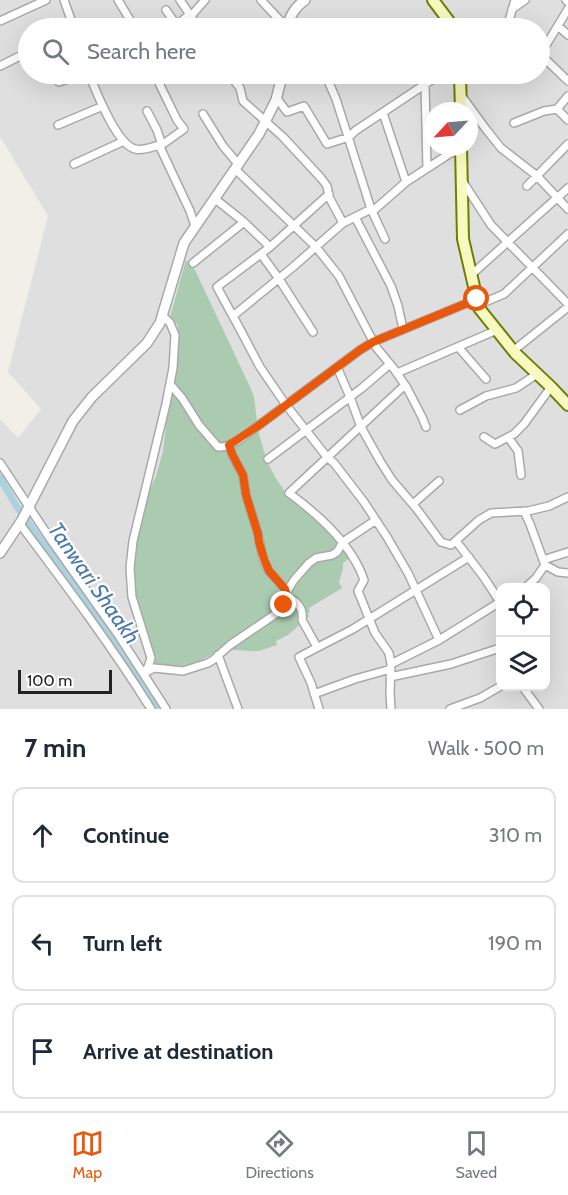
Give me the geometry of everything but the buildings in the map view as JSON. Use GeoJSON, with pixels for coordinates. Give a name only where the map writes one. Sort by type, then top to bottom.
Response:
{"type":"FeatureCollection","features":[{"type":"Feature","properties":{"kind":"main road"},"geometry":{"type":"LineString","coordinates":[[433,0],[446,18]]}},
{"type":"Feature","properties":{"kind":"main road"},"geometry":{"type":"LineString","coordinates":[[460,84],[461,102]]}},
{"type":"Feature","properties":{"kind":"main road"},"geometry":{"type":"LineString","coordinates":[[461,156],[463,239],[477,302],[513,351],[568,405]]}},
{"type":"Feature","properties":{"kind":"street"},"geometry":{"type":"LineString","coordinates":[[0,21],[46,0]]}},
{"type":"Feature","properties":{"kind":"street"},"geometry":{"type":"LineString","coordinates":[[64,0],[71,18]]}},
{"type":"Feature","properties":{"kind":"street"},"geometry":{"type":"LineString","coordinates":[[118,0],[129,18]]}},
{"type":"Feature","properties":{"kind":"street"},"geometry":{"type":"LineString","coordinates":[[180,0],[192,18]]}},
{"type":"Feature","properties":{"kind":"street"},"geometry":{"type":"LineString","coordinates":[[186,18],[205,0]]}},
{"type":"Feature","properties":{"kind":"street"},"geometry":{"type":"LineString","coordinates":[[261,0],[278,18]]}},
{"type":"Feature","properties":{"kind":"street"},"geometry":{"type":"LineString","coordinates":[[291,18],[295,9],[305,0]]}},
{"type":"Feature","properties":{"kind":"street"},"geometry":{"type":"LineString","coordinates":[[509,18],[515,0]]}},
{"type":"Feature","properties":{"kind":"street"},"geometry":{"type":"LineString","coordinates":[[512,9],[525,0]]}},
{"type":"Feature","properties":{"kind":"street"},"geometry":{"type":"LineString","coordinates":[[550,39],[568,9]]}},
{"type":"Feature","properties":{"kind":"street"},"geometry":{"type":"LineString","coordinates":[[166,10],[170,18]]}},
{"type":"Feature","properties":{"kind":"street"},"geometry":{"type":"LineString","coordinates":[[558,26],[568,35]]}},
{"type":"Feature","properties":{"kind":"street"},"geometry":{"type":"LineString","coordinates":[[0,66],[18,57]]}},
{"type":"Feature","properties":{"kind":"street"},"geometry":{"type":"LineString","coordinates":[[550,64],[568,81]]}},
{"type":"Feature","properties":{"kind":"street"},"geometry":{"type":"LineString","coordinates":[[93,84],[111,123],[127,145],[134,149],[159,146],[184,129],[177,120],[159,84]]}},
{"type":"Feature","properties":{"kind":"street"},"geometry":{"type":"LineString","coordinates":[[237,84],[243,101],[283,137],[321,178],[327,186],[328,194],[343,223]]}},
{"type":"Feature","properties":{"kind":"street"},"geometry":{"type":"LineString","coordinates":[[0,554],[24,515],[73,421],[92,397],[147,343],[156,330],[163,316],[184,243],[259,134],[276,97],[279,84]]}},
{"type":"Feature","properties":{"kind":"street"},"geometry":{"type":"LineString","coordinates":[[329,84],[372,210],[385,239]]}},
{"type":"Feature","properties":{"kind":"street"},"geometry":{"type":"LineString","coordinates":[[276,97],[287,112],[304,106],[327,144],[349,137],[425,84]]}},
{"type":"Feature","properties":{"kind":"street"},"geometry":{"type":"LineString","coordinates":[[425,84],[427,168]]}},
{"type":"Feature","properties":{"kind":"street"},"geometry":{"type":"LineString","coordinates":[[461,95],[501,148],[537,176],[568,209]]}},
{"type":"Feature","properties":{"kind":"street"},"geometry":{"type":"LineString","coordinates":[[514,123],[543,111],[557,109],[568,96]]}},
{"type":"Feature","properties":{"kind":"street"},"geometry":{"type":"LineString","coordinates":[[58,125],[103,106]]}},
{"type":"Feature","properties":{"kind":"street"},"geometry":{"type":"LineString","coordinates":[[557,109],[568,120]]}},
{"type":"Feature","properties":{"kind":"street"},"geometry":{"type":"LineString","coordinates":[[147,111],[158,130],[161,142],[159,146],[195,226]]}},
{"type":"Feature","properties":{"kind":"street"},"geometry":{"type":"LineString","coordinates":[[383,112],[406,182]]}},
{"type":"Feature","properties":{"kind":"street"},"geometry":{"type":"LineString","coordinates":[[203,114],[237,167],[316,247],[339,276],[373,342],[405,386],[426,427]]}},
{"type":"Feature","properties":{"kind":"street"},"geometry":{"type":"LineString","coordinates":[[74,164],[124,141]]}},
{"type":"Feature","properties":{"kind":"street"},"geometry":{"type":"LineString","coordinates":[[527,186],[568,144]]}},
{"type":"Feature","properties":{"kind":"street"},"geometry":{"type":"LineString","coordinates":[[233,316],[343,223],[372,210],[406,182],[446,156]]}},
{"type":"Feature","properties":{"kind":"street"},"geometry":{"type":"LineString","coordinates":[[462,180],[491,225],[568,305],[513,351]]}},
{"type":"Feature","properties":{"kind":"street"},"geometry":{"type":"LineString","coordinates":[[471,275],[568,188]]}},
{"type":"Feature","properties":{"kind":"street"},"geometry":{"type":"LineString","coordinates":[[328,194],[270,247],[216,287],[260,367],[286,405],[334,463],[387,537],[416,590],[439,640]]}},
{"type":"Feature","properties":{"kind":"street"},"geometry":{"type":"LineString","coordinates":[[214,198],[270,247]]}},
{"type":"Feature","properties":{"kind":"street"},"geometry":{"type":"LineString","coordinates":[[355,217],[391,286],[403,329]]}},
{"type":"Feature","properties":{"kind":"street"},"geometry":{"type":"LineString","coordinates":[[193,263],[244,222]]}},
{"type":"Feature","properties":{"kind":"street"},"geometry":{"type":"LineString","coordinates":[[170,384],[218,447],[229,445],[373,342],[403,329],[504,294],[568,234]]}},
{"type":"Feature","properties":{"kind":"street"},"geometry":{"type":"LineString","coordinates":[[261,254],[313,332]]}},
{"type":"Feature","properties":{"kind":"street"},"geometry":{"type":"LineString","coordinates":[[144,673],[151,658],[132,597],[131,555],[132,541],[148,482],[173,368],[175,335],[170,323],[163,316]]}},
{"type":"Feature","properties":{"kind":"street"},"geometry":{"type":"LineString","coordinates":[[397,374],[497,330]]}},
{"type":"Feature","properties":{"kind":"street"},"geometry":{"type":"LineString","coordinates":[[459,348],[486,379]]}},
{"type":"Feature","properties":{"kind":"street"},"geometry":{"type":"LineString","coordinates":[[268,459],[390,364]]}},
{"type":"Feature","properties":{"kind":"street"},"geometry":{"type":"LineString","coordinates":[[337,367],[361,427],[380,461],[392,480],[441,542],[451,545],[491,513],[524,511],[549,506],[568,497]]}},
{"type":"Feature","properties":{"kind":"street"},"geometry":{"type":"LineString","coordinates":[[460,410],[486,396],[516,388],[537,374]]}},
{"type":"Feature","properties":{"kind":"street"},"geometry":{"type":"LineString","coordinates":[[391,709],[389,653],[375,633],[358,591],[364,580],[360,569],[343,542],[310,508],[289,493],[405,386]]}},
{"type":"Feature","properties":{"kind":"street"},"geometry":{"type":"LineString","coordinates":[[484,437],[495,444],[514,434],[551,387]]}},
{"type":"Feature","properties":{"kind":"street"},"geometry":{"type":"LineString","coordinates":[[508,437],[519,451],[520,475]]}},
{"type":"Feature","properties":{"kind":"street"},"geometry":{"type":"LineString","coordinates":[[229,445],[243,475],[248,504],[269,571],[285,589],[286,594],[298,604],[302,612],[302,620],[317,648]]}},
{"type":"Feature","properties":{"kind":"street"},"geometry":{"type":"LineString","coordinates":[[0,463],[24,515],[151,709]]}},
{"type":"Feature","properties":{"kind":"street"},"geometry":{"type":"LineString","coordinates":[[413,504],[439,481]]}},
{"type":"Feature","properties":{"kind":"street"},"geometry":{"type":"LineString","coordinates":[[524,511],[544,563],[558,572],[568,573]]}},
{"type":"Feature","properties":{"kind":"street"},"geometry":{"type":"LineString","coordinates":[[24,515],[51,540],[144,673],[166,709]]}},
{"type":"Feature","properties":{"kind":"street"},"geometry":{"type":"LineString","coordinates":[[144,673],[154,669],[183,671],[213,660],[278,613],[284,605],[286,594],[294,580],[309,563],[316,558],[332,555],[343,542],[376,520]]}},
{"type":"Feature","properties":{"kind":"street"},"geometry":{"type":"LineString","coordinates":[[456,541],[496,596]]}},
{"type":"Feature","properties":{"kind":"street"},"geometry":{"type":"LineString","coordinates":[[530,583],[544,563],[568,552]]}},
{"type":"Feature","properties":{"kind":"street"},"geometry":{"type":"LineString","coordinates":[[319,709],[311,683],[299,657],[369,619],[469,557]]}},
{"type":"Feature","properties":{"kind":"street"},"geometry":{"type":"LineString","coordinates":[[391,670],[496,604]]}},
{"type":"Feature","properties":{"kind":"street"},"geometry":{"type":"LineString","coordinates":[[314,694],[355,679],[391,670],[451,664],[496,650]]}},
{"type":"Feature","properties":{"kind":"street"},"geometry":{"type":"LineString","coordinates":[[218,655],[238,709]]}},
{"type":"Feature","properties":{"kind":"street"},"geometry":{"type":"LineString","coordinates":[[450,709],[496,690]]}},
{"type":"Feature","properties":{"kind":"street"},"geometry":{"type":"LineString","coordinates":[[525,691],[539,709]]}},
{"type":"Feature","properties":{"kind":"shaded area"},"geometry":{"type":"Polygon","coordinates":[[[0,0],[568,0],[568,709],[0,709],[0,419],[18,438],[41,409],[8,372],[48,216],[0,137],[0,0]]]}},
{"type":"Feature","properties":{"kind":"green space"},"geometry":{"type":"Polygon","coordinates":[[[186,260],[195,270],[251,389],[258,431],[267,461],[275,477],[286,493],[301,503],[340,541],[350,558],[343,563],[339,582],[342,588],[309,608],[309,616],[288,635],[276,641],[277,645],[259,651],[222,649],[198,662],[178,667],[155,665],[136,600],[134,551],[136,535],[145,512],[146,499],[163,451],[179,351],[178,325],[170,317],[186,260]]]}},
{"type":"Feature","properties":{"kind":"waterway","name":"Tanwari Shaakh"},"geometry":{"type":"LineString","coordinates":[[0,478],[17,507],[130,664],[159,709]]}},
{"type":"Feature","properties":{"kind":"route"},"geometry":{"type":"LineString","coordinates":[[284,605],[285,589],[269,571],[264,559],[246,495],[245,480],[229,445],[373,342],[477,299]]}}]}
